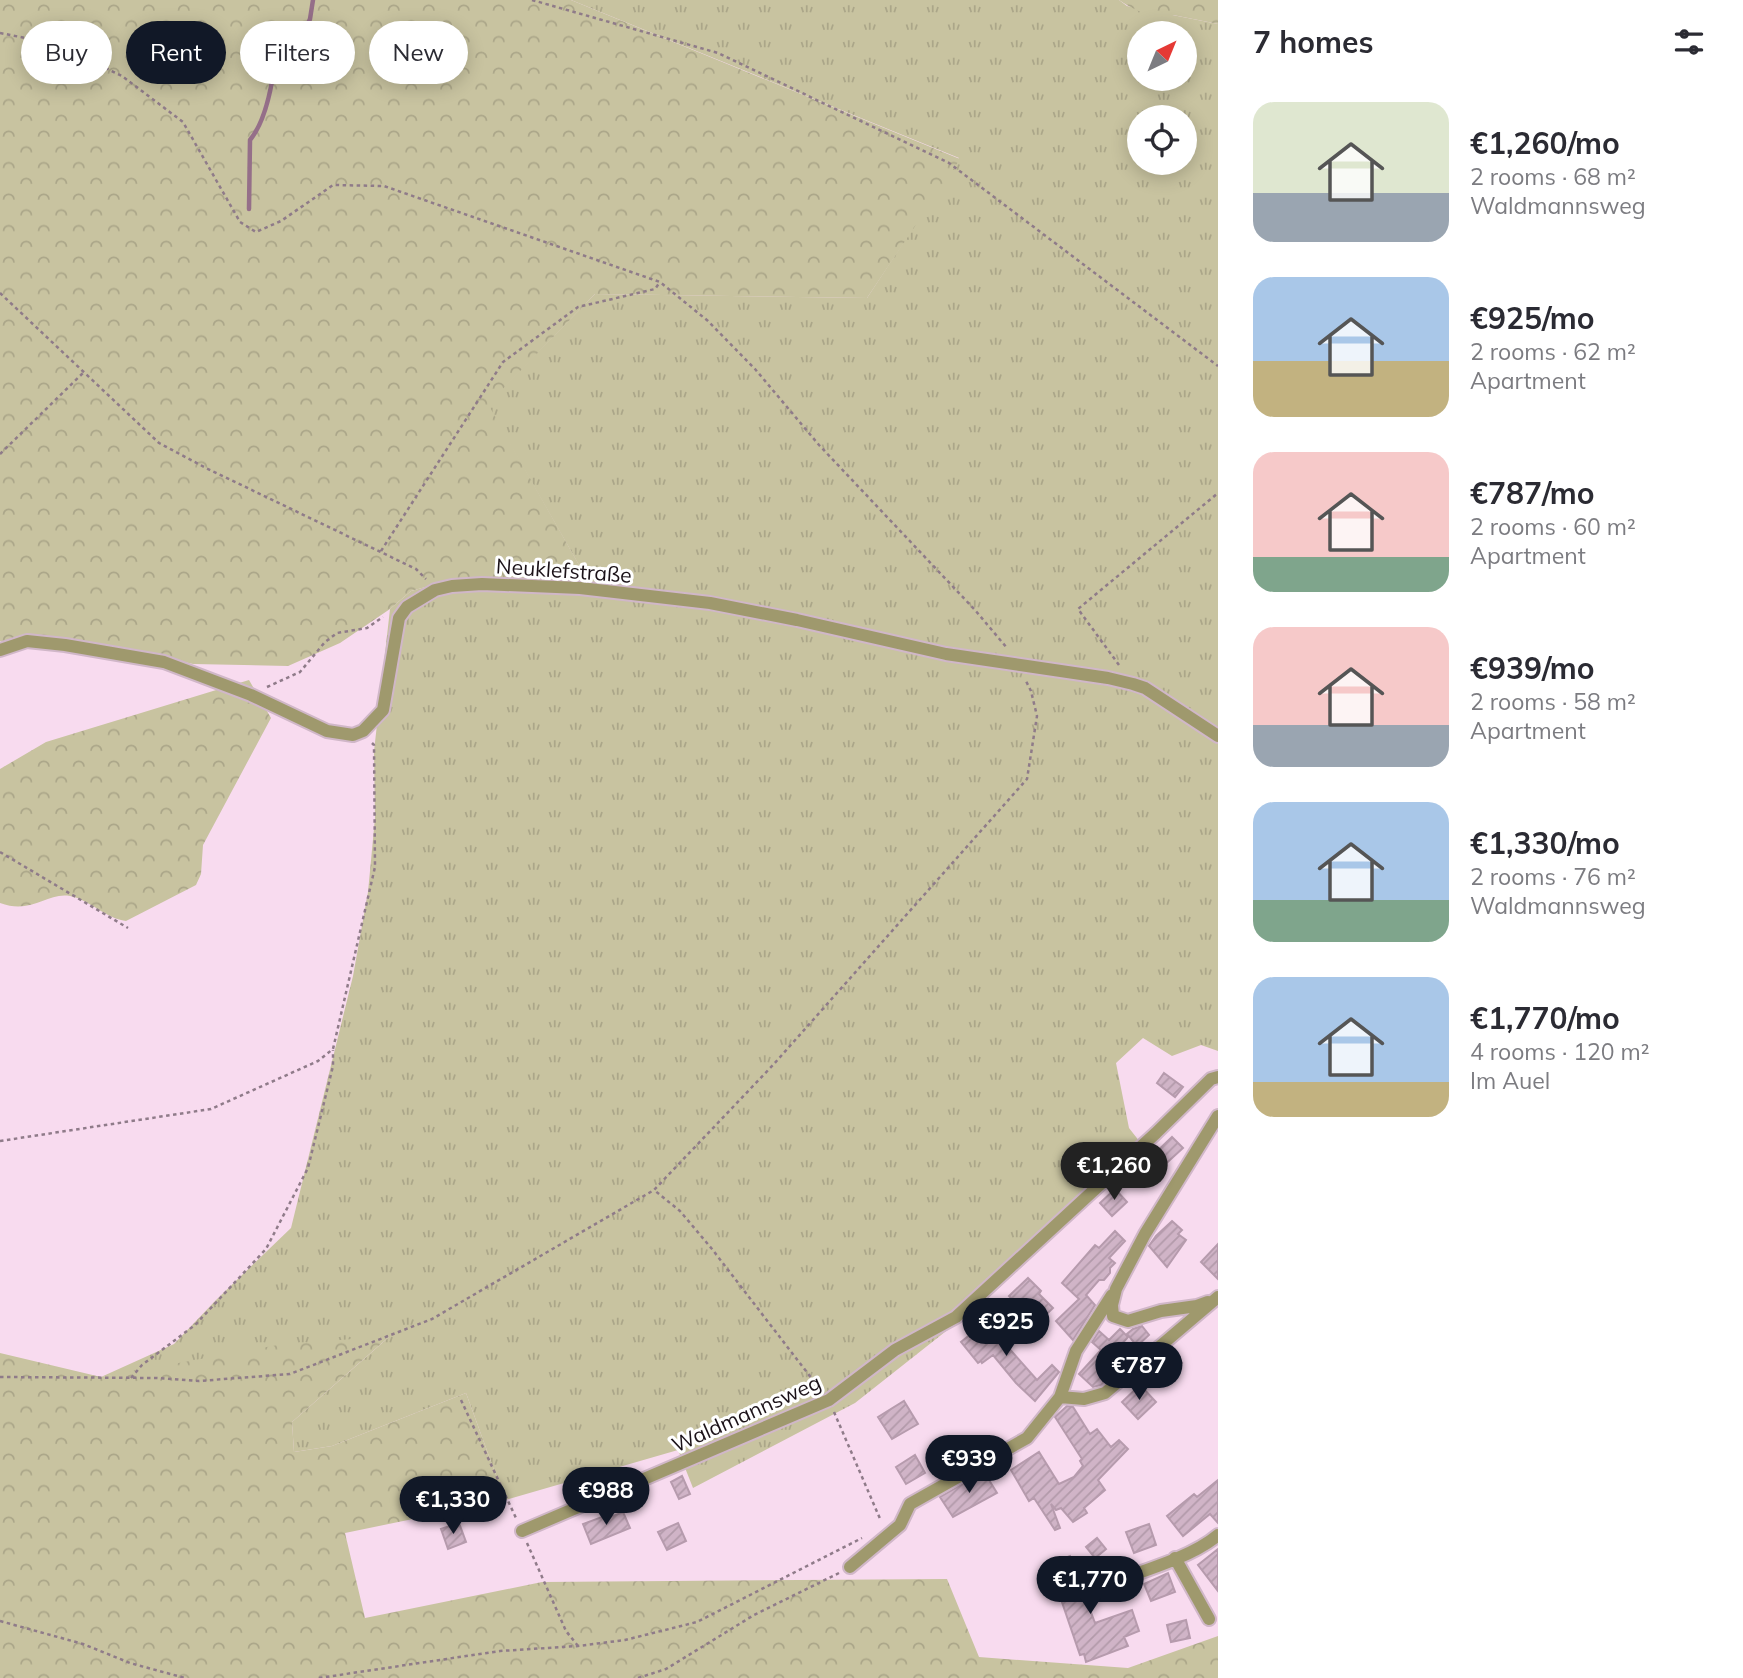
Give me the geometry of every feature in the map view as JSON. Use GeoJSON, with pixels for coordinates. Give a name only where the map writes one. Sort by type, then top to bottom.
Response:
{"type":"FeatureCollection","features":[{"type":"Feature","properties":{"kind":"street","name":"Neuklefstraße"},"geometry":{"type":"LineString","coordinates":[[363,731],[383,710],[399,618],[407,607],[435,590],[482,584],[580,588],[709,603],[946,654],[1108,678],[1145,688],[1218,736]]}},
{"type":"Feature","properties":{"kind":"street"},"geometry":{"type":"LineString","coordinates":[[0,650],[27,641],[164,662],[251,695],[327,731],[353,735],[363,731]]}},
{"type":"Feature","properties":{"kind":"street","name":"Waldmannsweg"},"geometry":{"type":"LineString","coordinates":[[522,1531],[829,1400],[895,1350],[956,1317],[1211,1079],[1218,1077]]}},
{"type":"Feature","properties":{"kind":"street"},"geometry":{"type":"LineString","coordinates":[[850,1567],[900,1525],[910,1504],[1027,1438],[1060,1397],[1076,1351],[1116,1289],[1144,1234],[1218,1116]]}},
{"type":"Feature","properties":{"kind":"street"},"geometry":{"type":"LineString","coordinates":[[1116,1289],[1112,1305],[1113,1316],[1128,1321],[1161,1311],[1197,1306],[1218,1298]]}},
{"type":"Feature","properties":{"kind":"street"},"geometry":{"type":"LineString","coordinates":[[1060,1397],[1084,1399],[1105,1393],[1218,1298]]}},
{"type":"Feature","properties":{"kind":"street"},"geometry":{"type":"LineString","coordinates":[[1096,1588],[1175,1558],[1218,1535]]}},
{"type":"Feature","properties":{"kind":"street"},"geometry":{"type":"LineString","coordinates":[[1175,1558],[1209,1619]]}},
{"type":"Feature","properties":{"kind":"path"},"geometry":{"type":"LineString","coordinates":[[532,0],[718,53],[949,163],[1218,366]]}},
{"type":"Feature","properties":{"kind":"path"},"geometry":{"type":"LineString","coordinates":[[0,33],[56,44],[122,76],[183,122],[240,222],[256,232],[281,221],[333,185],[384,186],[660,282],[708,321],[755,369],[819,445],[975,610],[1019,666],[1031,691],[1037,716],[1027,779],[773,1065],[654,1190],[432,1319],[290,1374],[200,1381],[0,1377]]}},
{"type":"Feature","properties":{"kind":"path"},"geometry":{"type":"LineString","coordinates":[[381,551],[502,362],[578,307],[655,289],[660,282]]}},
{"type":"Feature","properties":{"kind":"path"},"geometry":{"type":"LineString","coordinates":[[0,293],[159,443],[416,569],[435,590]]}},
{"type":"Feature","properties":{"kind":"path"},"geometry":{"type":"LineString","coordinates":[[0,454],[84,372]]}},
{"type":"Feature","properties":{"kind":"path"},"geometry":{"type":"LineString","coordinates":[[1133,684],[1078,609],[1218,494]]}},
{"type":"Feature","properties":{"kind":"path"},"geometry":{"type":"LineString","coordinates":[[251,695],[300,673],[337,633],[367,628],[385,616]]}},
{"type":"Feature","properties":{"kind":"path"},"geometry":{"type":"LineString","coordinates":[[131,1378],[142,1365],[195,1325],[266,1249],[308,1168],[334,1066],[333,1049],[375,867],[374,745],[363,731]]}},
{"type":"Feature","properties":{"kind":"path"},"geometry":{"type":"LineString","coordinates":[[0,852],[128,928]]}},
{"type":"Feature","properties":{"kind":"path"},"geometry":{"type":"LineString","coordinates":[[0,1141],[211,1109],[318,1060],[333,1049]]}},
{"type":"Feature","properties":{"kind":"path"},"geometry":{"type":"LineString","coordinates":[[654,1190],[680,1211],[712,1249],[829,1400],[881,1521]]}},
{"type":"Feature","properties":{"kind":"path"},"geometry":{"type":"LineString","coordinates":[[873,1528],[888,1515]]}},
{"type":"Feature","properties":{"kind":"path"},"geometry":{"type":"LineString","coordinates":[[319,1678],[487,1653],[625,1640],[697,1622],[866,1535]]}},
{"type":"Feature","properties":{"kind":"path"},"geometry":{"type":"LineString","coordinates":[[638,1678],[666,1669],[754,1615],[850,1567]]}},
{"type":"Feature","properties":{"kind":"path"},"geometry":{"type":"LineString","coordinates":[[0,1621],[83,1644],[130,1663],[185,1678]]}},
{"type":"Feature","properties":{"kind":"green space"},"geometry":{"type":"Polygon","coordinates":[[[0,0],[571,0],[960,159],[867,298],[595,294],[488,404],[591,586],[451,580],[411,591],[390,609],[340,643],[288,666],[193,664],[114,646],[0,641],[0,0]]]}},
{"type":"Feature","properties":{"kind":"green space"},"geometry":{"type":"Polygon","coordinates":[[[571,0],[1119,0],[1127,6],[1218,24],[1218,1051],[1201,1045],[1172,1056],[1143,1038],[1116,1063],[1129,1128],[1147,1151],[988,1298],[855,1403],[693,1488],[678,1450],[505,1500],[466,1393],[332,1446],[294,1452],[292,1422],[389,1337],[101,1377],[174,1344],[291,1228],[353,976],[368,892],[375,818],[374,751],[390,609],[411,591],[451,580],[591,586],[487,404],[595,294],[867,298],[959,158],[571,0]]]}},
{"type":"Feature","properties":{"kind":"green space"},"geometry":{"type":"Polygon","coordinates":[[[1119,0],[1218,0],[1218,24],[1173,15],[1152,19],[1119,0]]]}},
{"type":"Feature","properties":{"kind":"green space"},"geometry":{"type":"Polygon","coordinates":[[[249,680],[271,718],[203,845],[201,874],[196,885],[126,921],[70,896],[54,897],[21,906],[0,903],[0,769],[46,742],[249,680]]]}},
{"type":"Feature","properties":{"kind":"green space"},"geometry":{"type":"Polygon","coordinates":[[[390,1336],[292,1422],[294,1452],[332,1446],[466,1393],[505,1500],[345,1533],[365,1618],[542,1582],[947,1579],[979,1657],[1128,1668],[1218,1636],[1218,1678],[0,1678],[0,1353],[101,1377],[278,1345],[390,1336]]]}},
{"type":"Feature","properties":{"kind":"building"},"geometry":{"type":"Polygon","coordinates":[[[1164,1073],[1183,1087],[1175,1097],[1157,1083],[1164,1073]]]}},
{"type":"Feature","properties":{"kind":"building"},"geometry":{"type":"Polygon","coordinates":[[[1172,1137],[1183,1148],[1161,1168],[1151,1157],[1172,1137]]]}},
{"type":"Feature","properties":{"kind":"building"},"geometry":{"type":"Polygon","coordinates":[[[1115,1189],[1127,1202],[1112,1216],[1100,1203],[1115,1189]]]}},
{"type":"Feature","properties":{"kind":"building"},"geometry":{"type":"Polygon","coordinates":[[[1172,1221],[1182,1230],[1178,1234],[1186,1240],[1167,1267],[1149,1246],[1172,1221]]]}},
{"type":"Feature","properties":{"kind":"building"},"geometry":{"type":"Polygon","coordinates":[[[1115,1231],[1125,1241],[1109,1258],[1115,1263],[1110,1268],[1110,1273],[1104,1280],[1099,1280],[1086,1295],[1095,1305],[1073,1340],[1056,1321],[1079,1299],[1062,1283],[1095,1245],[1099,1248],[1115,1231]]]}},
{"type":"Feature","properties":{"kind":"building"},"geometry":{"type":"Polygon","coordinates":[[[1218,1244],[1218,1279],[1201,1262],[1218,1244]]]}},
{"type":"Feature","properties":{"kind":"building"},"geometry":{"type":"Polygon","coordinates":[[[1028,1278],[1053,1308],[1034,1326],[1009,1296],[1028,1278]]]}},
{"type":"Feature","properties":{"kind":"building"},"geometry":{"type":"Polygon","coordinates":[[[991,1318],[1008,1339],[1006,1345],[1037,1380],[1052,1365],[1059,1372],[1035,1401],[993,1355],[978,1363],[961,1342],[991,1318]]]}},
{"type":"Feature","properties":{"kind":"building"},"geometry":{"type":"Polygon","coordinates":[[[1142,1326],[1149,1335],[1137,1346],[1127,1334],[1142,1326]]]}},
{"type":"Feature","properties":{"kind":"building"},"geometry":{"type":"Polygon","coordinates":[[[1120,1329],[1128,1337],[1111,1356],[1120,1366],[1101,1385],[1093,1387],[1079,1374],[1101,1350],[1092,1342],[1099,1331],[1109,1340],[1120,1329]]]}},
{"type":"Feature","properties":{"kind":"building"},"geometry":{"type":"Polygon","coordinates":[[[1170,1349],[1182,1363],[1167,1377],[1154,1363],[1170,1349]]]}},
{"type":"Feature","properties":{"kind":"building"},"geometry":{"type":"Polygon","coordinates":[[[1140,1385],[1156,1402],[1138,1419],[1122,1402],[1140,1385]]]}},
{"type":"Feature","properties":{"kind":"building"},"geometry":{"type":"Polygon","coordinates":[[[904,1401],[918,1424],[892,1439],[878,1417],[904,1401]]]}},
{"type":"Feature","properties":{"kind":"building"},"geometry":{"type":"Polygon","coordinates":[[[1067,1406],[1073,1407],[1090,1434],[1097,1429],[1111,1447],[1119,1440],[1128,1449],[1098,1480],[1105,1490],[1084,1508],[1087,1513],[1073,1522],[1061,1508],[1056,1510],[1051,1504],[1060,1528],[1055,1530],[1034,1498],[1029,1501],[1011,1470],[1039,1452],[1059,1484],[1074,1477],[1083,1466],[1080,1461],[1082,1459],[1055,1417],[1067,1406]]]}},
{"type":"Feature","properties":{"kind":"building"},"geometry":{"type":"Polygon","coordinates":[[[915,1455],[925,1473],[906,1484],[896,1467],[915,1455]]]}},
{"type":"Feature","properties":{"kind":"building"},"geometry":{"type":"Polygon","coordinates":[[[984,1472],[997,1493],[953,1517],[940,1497],[984,1472]]]}},
{"type":"Feature","properties":{"kind":"building"},"geometry":{"type":"Polygon","coordinates":[[[682,1476],[690,1494],[679,1499],[671,1482],[682,1476]]]}},
{"type":"Feature","properties":{"kind":"building"},"geometry":{"type":"Polygon","coordinates":[[[1218,1480],[1218,1523],[1210,1514],[1183,1536],[1167,1516],[1194,1494],[1197,1497],[1218,1480]]]}},
{"type":"Feature","properties":{"kind":"building"},"geometry":{"type":"Polygon","coordinates":[[[623,1512],[630,1528],[591,1544],[583,1524],[623,1512]]]}},
{"type":"Feature","properties":{"kind":"building"},"geometry":{"type":"Polygon","coordinates":[[[459,1523],[466,1542],[448,1549],[441,1529],[459,1523]]]}},
{"type":"Feature","properties":{"kind":"building"},"geometry":{"type":"Polygon","coordinates":[[[678,1523],[686,1541],[667,1550],[658,1532],[678,1523]]]}},
{"type":"Feature","properties":{"kind":"building"},"geometry":{"type":"Polygon","coordinates":[[[1149,1524],[1156,1545],[1134,1553],[1126,1532],[1149,1524]]]}},
{"type":"Feature","properties":{"kind":"building"},"geometry":{"type":"Polygon","coordinates":[[[1097,1538],[1106,1549],[1095,1558],[1086,1547],[1097,1538]]]}},
{"type":"Feature","properties":{"kind":"building"},"geometry":{"type":"Polygon","coordinates":[[[1218,1549],[1218,1591],[1198,1565],[1218,1549]]]}},
{"type":"Feature","properties":{"kind":"building"},"geometry":{"type":"Polygon","coordinates":[[[1070,1556],[1095,1623],[1132,1610],[1139,1631],[1124,1637],[1128,1646],[1086,1662],[1084,1654],[1080,1655],[1049,1564],[1070,1556]]]}},
{"type":"Feature","properties":{"kind":"building"},"geometry":{"type":"Polygon","coordinates":[[[1168,1573],[1175,1592],[1151,1601],[1144,1584],[1168,1573]]]}},
{"type":"Feature","properties":{"kind":"building"},"geometry":{"type":"Polygon","coordinates":[[[1186,1620],[1190,1638],[1171,1642],[1167,1625],[1186,1620]]]}},
{"type":"Feature","properties":{"kind":"waterway"},"geometry":{"type":"LineString","coordinates":[[249,209],[250,140],[263,116],[274,69],[296,51],[310,19],[313,0]]}}]}
